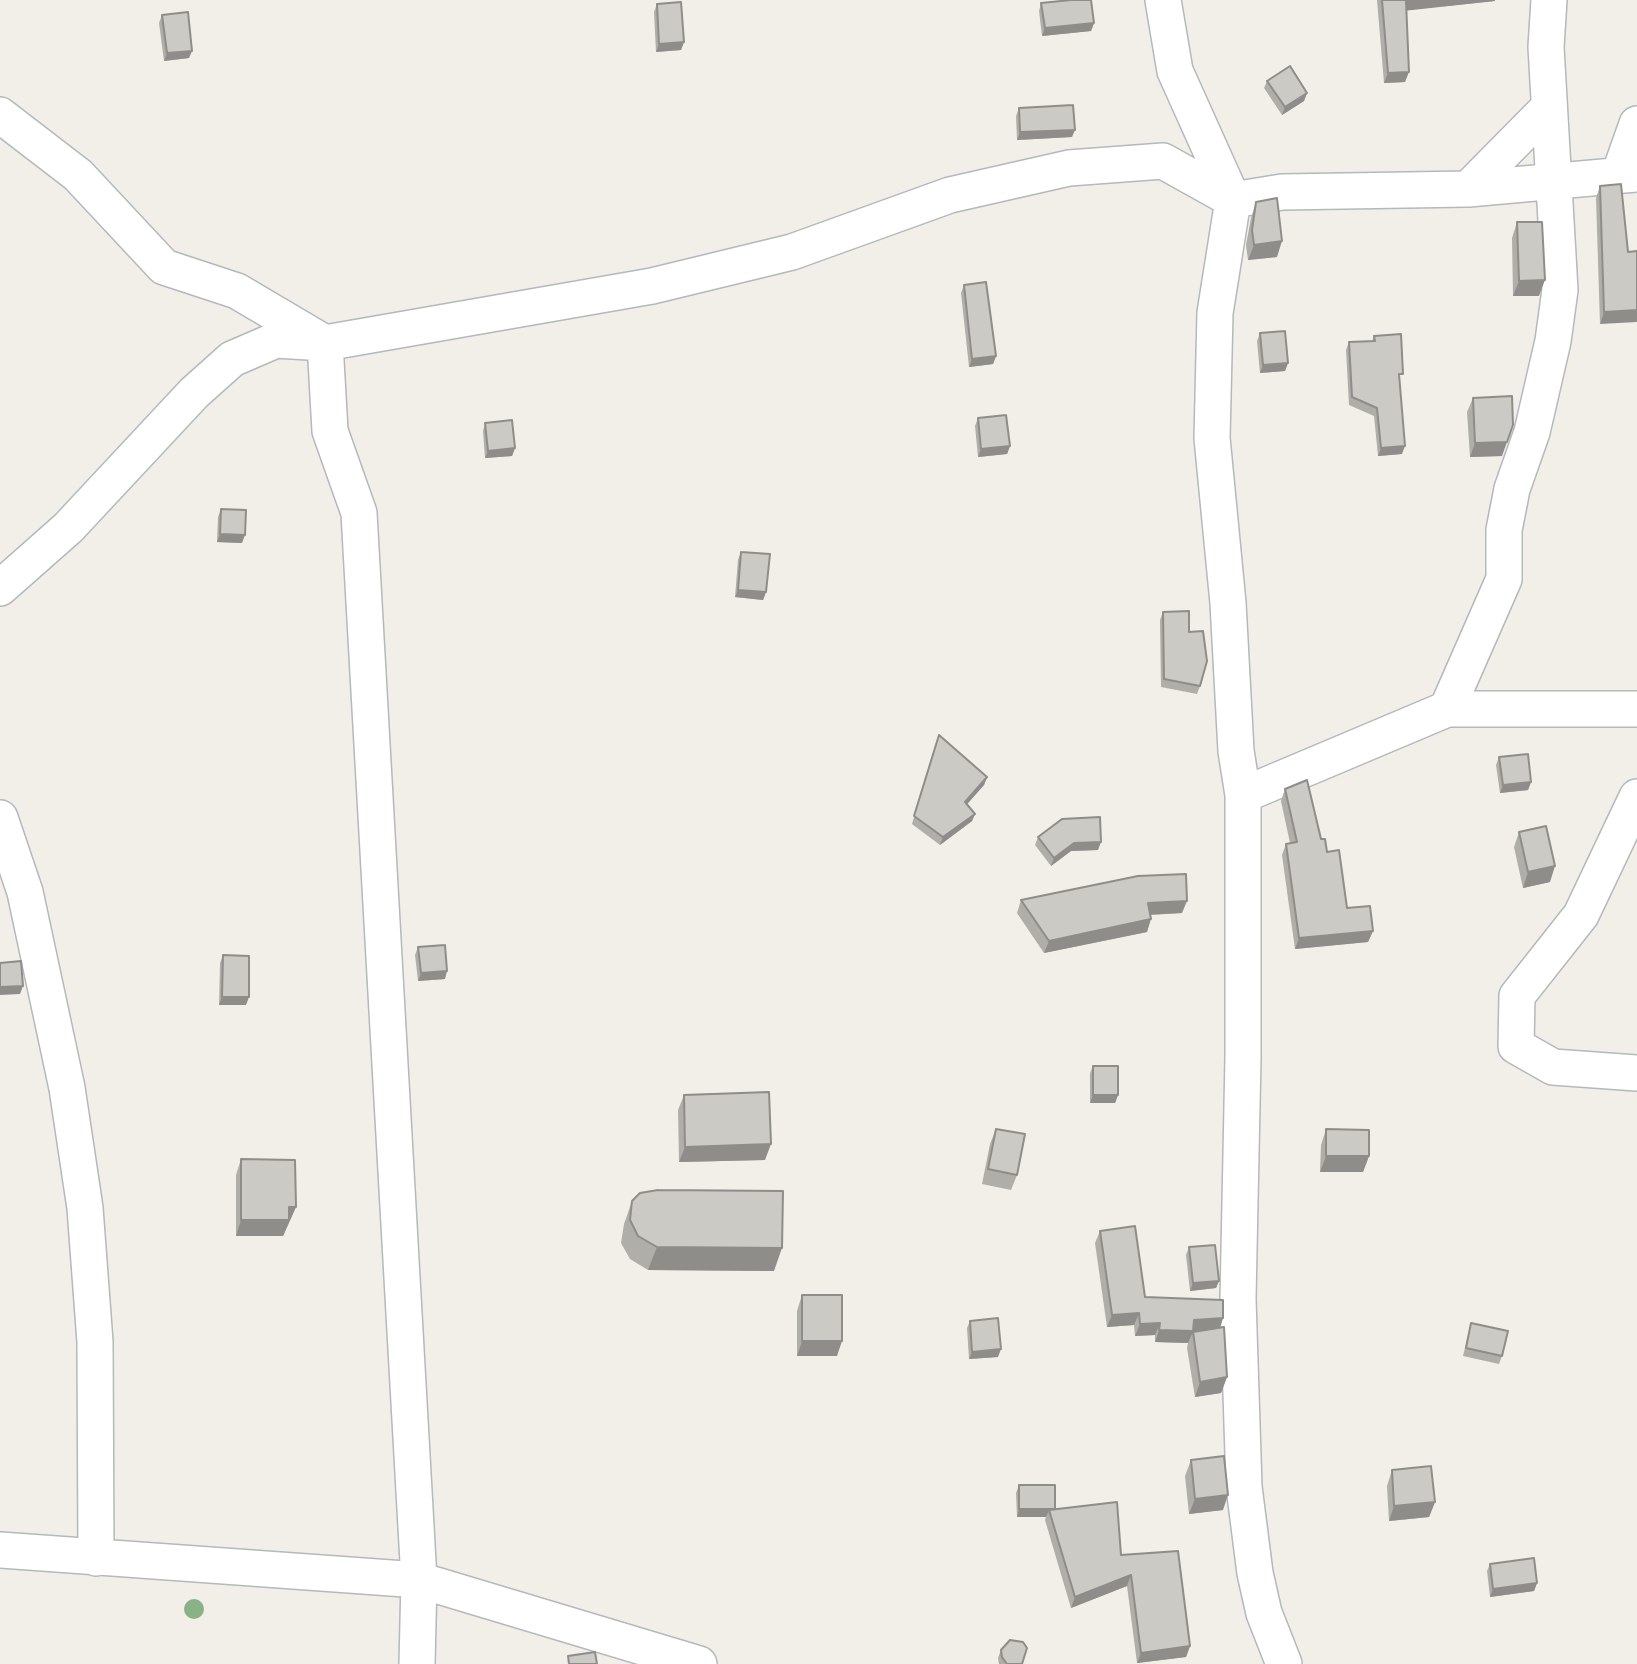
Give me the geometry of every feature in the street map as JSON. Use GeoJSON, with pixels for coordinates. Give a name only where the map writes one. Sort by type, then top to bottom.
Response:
{"type":"FeatureCollection","features":[{"type":"Feature","properties":{"kind":"street"},"geometry":{"type":"LineString","coordinates":[[1163,0],[1175,71],[1233,200],[1215,313],[1212,438],[1228,603],[1236,751],[1244,794],[1238,1299],[1244,1487],[1261,1600],[1284,1664]]}},
{"type":"Feature","properties":{"kind":"street"},"geometry":{"type":"LineString","coordinates":[[1447,709],[1504,579],[1504,530],[1512,489],[1532,432],[1553,341],[1560,290],[1546,47],[1549,0]]}},
{"type":"Feature","properties":{"kind":"street"},"geometry":{"type":"LineString","coordinates":[[1468,189],[1549,107]]}},
{"type":"Feature","properties":{"kind":"street"},"geometry":{"type":"LineString","coordinates":[[0,115],[78,176],[164,267],[237,291],[325,343]]}},
{"type":"Feature","properties":{"kind":"street"},"geometry":{"type":"LineString","coordinates":[[0,587],[68,528],[194,393],[232,359],[276,340],[325,343],[652,286],[792,252],[950,195],[1069,168],[1163,161],[1233,200],[1282,192],[1468,189],[1628,174],[1637,124]]}},
{"type":"Feature","properties":{"kind":"street"},"geometry":{"type":"LineString","coordinates":[[325,343],[330,431],[359,513],[419,1580],[418,1664]]}},
{"type":"Feature","properties":{"kind":"street"},"geometry":{"type":"LineString","coordinates":[[1244,794],[1447,709],[1637,709]]}},
{"type":"Feature","properties":{"kind":"street"},"geometry":{"type":"LineString","coordinates":[[1637,797],[1581,915],[1517,996],[1516,1046],[1553,1067],[1637,1073]]}},
{"type":"Feature","properties":{"kind":"street"},"geometry":{"type":"LineString","coordinates":[[0,818],[25,892],[66,1088],[85,1208],[95,1342],[96,1558]]}},
{"type":"Feature","properties":{"kind":"street"},"geometry":{"type":"LineString","coordinates":[[0,1549],[419,1580],[699,1664]]}},
{"type":"Feature","properties":{"kind":"building"},"geometry":{"type":"Polygon","coordinates":[[[1091,0],[1094,23],[1045,28],[1041,3],[1091,0]]]}},
{"type":"Feature","properties":{"kind":"building"},"geometry":{"type":"Polygon","coordinates":[[[1382,0],[1411,0],[1406,1],[1409,72],[1388,73],[1382,0]]]}},
{"type":"Feature","properties":{"kind":"building"},"geometry":{"type":"Polygon","coordinates":[[[681,2],[684,42],[659,44],[657,4],[681,2]]]}},
{"type":"Feature","properties":{"kind":"building"},"geometry":{"type":"Polygon","coordinates":[[[188,12],[192,51],[167,53],[162,15],[188,12]]]}},
{"type":"Feature","properties":{"kind":"building"},"geometry":{"type":"Polygon","coordinates":[[[1290,66],[1307,93],[1285,107],[1267,81],[1290,66]]]}},
{"type":"Feature","properties":{"kind":"building"},"geometry":{"type":"Polygon","coordinates":[[[1073,105],[1075,130],[1020,132],[1019,108],[1073,105]]]}},
{"type":"Feature","properties":{"kind":"building"},"geometry":{"type":"Polygon","coordinates":[[[1621,184],[1628,252],[1637,251],[1637,310],[1604,312],[1600,186],[1621,184]]]}},
{"type":"Feature","properties":{"kind":"building"},"geometry":{"type":"Polygon","coordinates":[[[1277,198],[1282,241],[1254,245],[1252,230],[1256,202],[1277,198]]]}},
{"type":"Feature","properties":{"kind":"building"},"geometry":{"type":"Polygon","coordinates":[[[1517,222],[1542,222],[1545,280],[1519,281],[1517,222]]]}},
{"type":"Feature","properties":{"kind":"building"},"geometry":{"type":"Polygon","coordinates":[[[986,282],[996,356],[972,359],[964,285],[986,282]]]}},
{"type":"Feature","properties":{"kind":"building"},"geometry":{"type":"Polygon","coordinates":[[[1285,331],[1288,363],[1263,365],[1260,333],[1285,331]]]}},
{"type":"Feature","properties":{"kind":"building"},"geometry":{"type":"Polygon","coordinates":[[[1401,334],[1403,374],[1399,374],[1405,446],[1381,448],[1377,408],[1352,397],[1349,342],[1375,341],[1374,336],[1401,334]]]}},
{"type":"Feature","properties":{"kind":"building"},"geometry":{"type":"Polygon","coordinates":[[[1512,396],[1513,425],[1507,442],[1475,443],[1473,398],[1512,396]]]}},
{"type":"Feature","properties":{"kind":"building"},"geometry":{"type":"Polygon","coordinates":[[[1006,415],[1010,446],[981,449],[978,418],[1006,415]]]}},
{"type":"Feature","properties":{"kind":"building"},"geometry":{"type":"Polygon","coordinates":[[[512,420],[515,448],[488,451],[485,423],[512,420]]]}},
{"type":"Feature","properties":{"kind":"building"},"geometry":{"type":"Polygon","coordinates":[[[221,509],[246,510],[245,535],[220,534],[221,509]]]}},
{"type":"Feature","properties":{"kind":"building"},"geometry":{"type":"Polygon","coordinates":[[[741,552],[770,554],[766,592],[738,590],[741,552]]]}},
{"type":"Feature","properties":{"kind":"building"},"geometry":{"type":"Polygon","coordinates":[[[1189,611],[1189,632],[1203,631],[1207,661],[1200,686],[1164,679],[1163,612],[1189,611]]]}},
{"type":"Feature","properties":{"kind":"building"},"geometry":{"type":"Polygon","coordinates":[[[939,735],[987,777],[965,802],[975,814],[943,837],[914,816],[939,735]]]}},
{"type":"Feature","properties":{"kind":"building"},"geometry":{"type":"Polygon","coordinates":[[[1528,754],[1531,782],[1503,785],[1499,757],[1528,754]]]}},
{"type":"Feature","properties":{"kind":"building"},"geometry":{"type":"Polygon","coordinates":[[[1307,780],[1321,839],[1325,839],[1327,852],[1339,850],[1347,908],[1370,906],[1373,931],[1299,938],[1286,844],[1297,842],[1285,789],[1307,780]]]}},
{"type":"Feature","properties":{"kind":"building"},"geometry":{"type":"Polygon","coordinates":[[[1100,817],[1101,842],[1074,843],[1054,858],[1038,837],[1062,819],[1100,817]]]}},
{"type":"Feature","properties":{"kind":"building"},"geometry":{"type":"Polygon","coordinates":[[[1546,826],[1555,866],[1528,872],[1519,832],[1546,826]]]}},
{"type":"Feature","properties":{"kind":"building"},"geometry":{"type":"Polygon","coordinates":[[[1186,874],[1187,901],[1148,903],[1151,919],[1049,941],[1021,900],[1138,876],[1186,874]]]}},
{"type":"Feature","properties":{"kind":"building"},"geometry":{"type":"Polygon","coordinates":[[[445,945],[447,971],[421,973],[418,947],[445,945]]]}},
{"type":"Feature","properties":{"kind":"building"},"geometry":{"type":"Polygon","coordinates":[[[223,955],[249,956],[249,997],[222,997],[223,955]]]}},
{"type":"Feature","properties":{"kind":"building"},"geometry":{"type":"Polygon","coordinates":[[[21,961],[23,986],[0,987],[0,963],[21,961]]]}},
{"type":"Feature","properties":{"kind":"building"},"geometry":{"type":"Polygon","coordinates":[[[1093,1066],[1118,1066],[1118,1095],[1093,1095],[1093,1066]]]}},
{"type":"Feature","properties":{"kind":"building"},"geometry":{"type":"Polygon","coordinates":[[[769,1092],[771,1144],[685,1147],[684,1095],[769,1092]]]}},
{"type":"Feature","properties":{"kind":"building"},"geometry":{"type":"Polygon","coordinates":[[[996,1129],[1025,1134],[1017,1175],[988,1169],[996,1129]]]}},
{"type":"Feature","properties":{"kind":"building"},"geometry":{"type":"Polygon","coordinates":[[[1326,1129],[1369,1130],[1369,1156],[1326,1156],[1326,1129]]]}},
{"type":"Feature","properties":{"kind":"building"},"geometry":{"type":"Polygon","coordinates":[[[241,1159],[295,1160],[296,1207],[289,1207],[289,1220],[241,1220],[241,1159]]]}},
{"type":"Feature","properties":{"kind":"building"},"geometry":{"type":"Polygon","coordinates":[[[658,1190],[783,1191],[782,1248],[657,1247],[638,1236],[630,1220],[632,1201],[640,1193],[658,1190]]]}},
{"type":"Feature","properties":{"kind":"building"},"geometry":{"type":"Polygon","coordinates":[[[1135,1226],[1145,1297],[1223,1300],[1223,1318],[1194,1320],[1193,1331],[1159,1330],[1160,1323],[1140,1324],[1139,1313],[1112,1315],[1100,1231],[1135,1226]]]}},
{"type":"Feature","properties":{"kind":"building"},"geometry":{"type":"Polygon","coordinates":[[[1215,1245],[1219,1281],[1193,1283],[1189,1247],[1215,1245]]]}},
{"type":"Feature","properties":{"kind":"building"},"geometry":{"type":"Polygon","coordinates":[[[802,1295],[842,1295],[842,1341],[802,1341],[802,1295]]]}},
{"type":"Feature","properties":{"kind":"building"},"geometry":{"type":"Polygon","coordinates":[[[998,1318],[1001,1349],[972,1352],[970,1321],[998,1318]]]}},
{"type":"Feature","properties":{"kind":"building"},"geometry":{"type":"Polygon","coordinates":[[[1471,1323],[1508,1331],[1502,1356],[1466,1348],[1471,1323]]]}},
{"type":"Feature","properties":{"kind":"building"},"geometry":{"type":"Polygon","coordinates":[[[1224,1327],[1227,1377],[1200,1382],[1193,1332],[1224,1327]]]}},
{"type":"Feature","properties":{"kind":"building"},"geometry":{"type":"Polygon","coordinates":[[[1224,1456],[1228,1495],[1195,1499],[1191,1460],[1224,1456]]]}},
{"type":"Feature","properties":{"kind":"building"},"geometry":{"type":"Polygon","coordinates":[[[1431,1466],[1435,1502],[1394,1506],[1392,1470],[1431,1466]]]}},
{"type":"Feature","properties":{"kind":"building"},"geometry":{"type":"Polygon","coordinates":[[[1019,1485],[1055,1485],[1055,1509],[1019,1509],[1019,1485]]]}},
{"type":"Feature","properties":{"kind":"building"},"geometry":{"type":"Polygon","coordinates":[[[1117,1502],[1121,1555],[1178,1551],[1190,1646],[1141,1653],[1131,1575],[1075,1597],[1049,1510],[1117,1502]]]}},
{"type":"Feature","properties":{"kind":"building"},"geometry":{"type":"Polygon","coordinates":[[[1534,1558],[1537,1583],[1493,1589],[1490,1564],[1534,1558]]]}},
{"type":"Feature","properties":{"kind":"building"},"geometry":{"type":"Polygon","coordinates":[[[1010,1640],[1023,1642],[1027,1648],[1022,1664],[1007,1664],[1002,1657],[1001,1650],[1010,1640]]]}},
{"type":"Feature","properties":{"kind":"building"},"geometry":{"type":"Polygon","coordinates":[[[595,1652],[597,1664],[569,1664],[568,1656],[595,1652]]]}}]}
